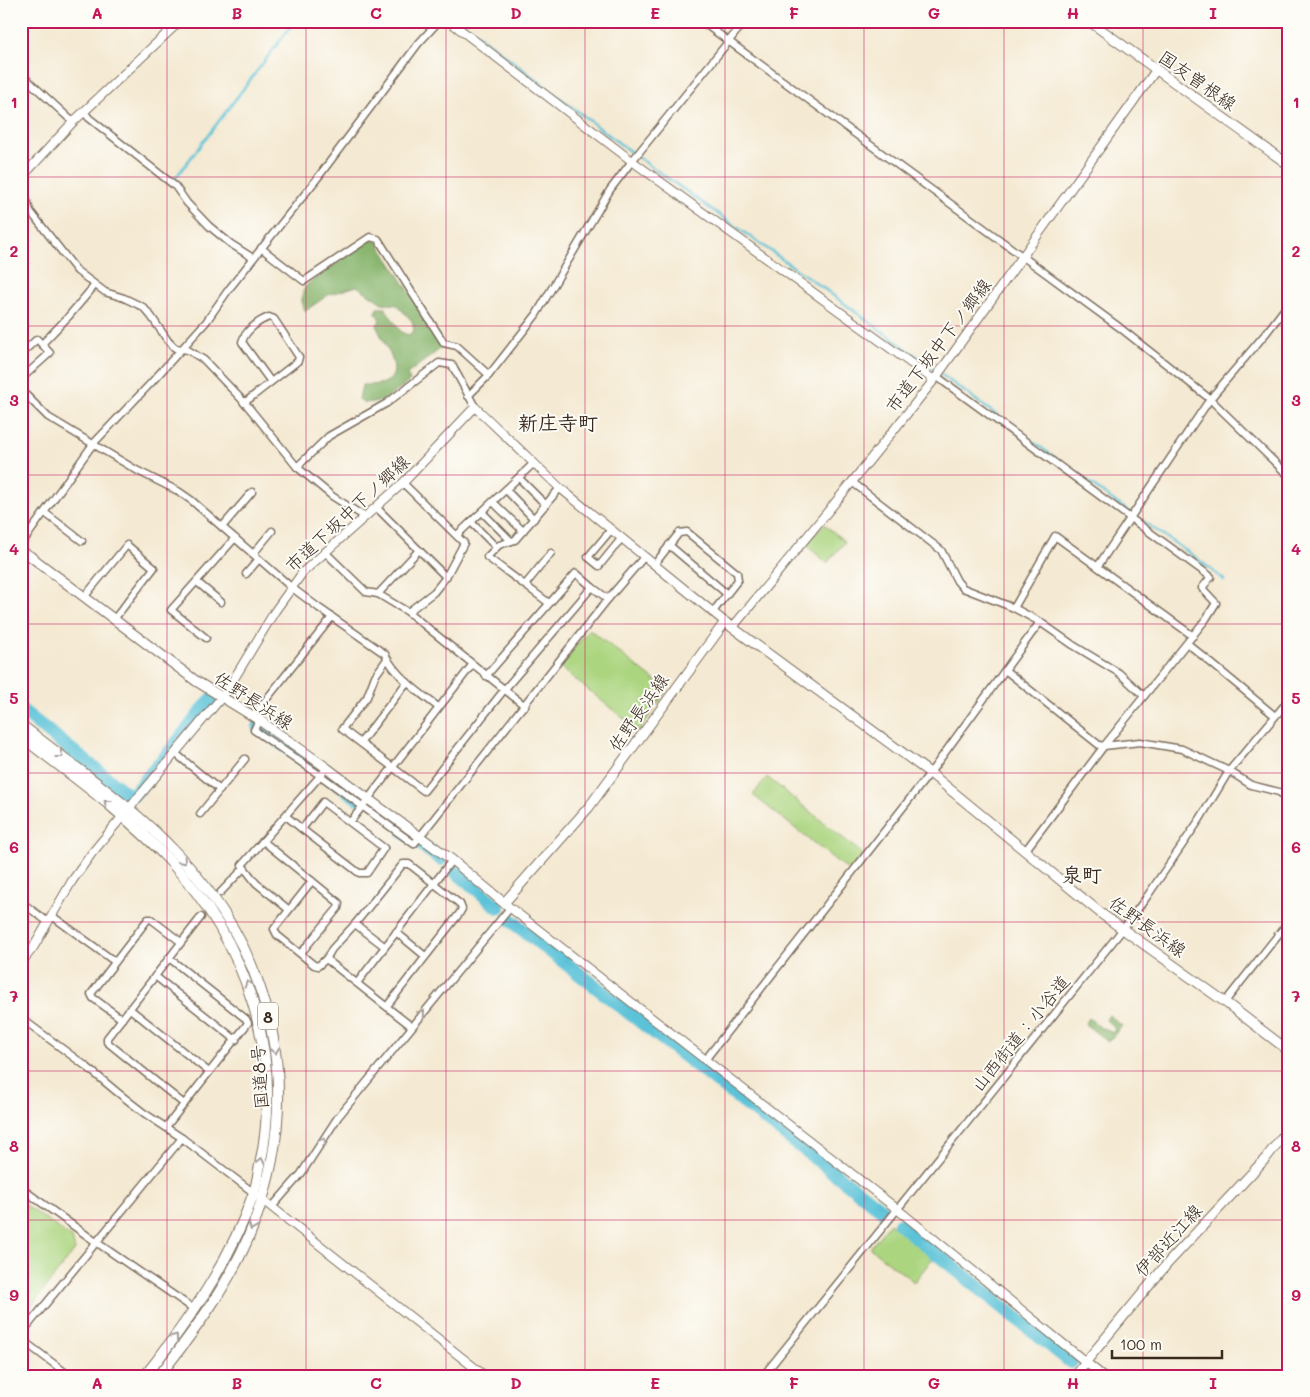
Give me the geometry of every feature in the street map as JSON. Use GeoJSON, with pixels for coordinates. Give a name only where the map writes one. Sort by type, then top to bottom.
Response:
{"type":"FeatureCollection","features":[{"type":"Feature","properties":{"kind":"highway","name":"国道8号"},"geometry":{"type":"LineString","coordinates":[[21,725],[178,855],[222,908],[238,935],[263,996],[272,1030],[277,1064],[278,1114],[274,1147],[243,1248],[194,1331],[159,1376]]}},
{"type":"Feature","properties":{"kind":"highway","name":"国道8号"},"geometry":{"type":"LineString","coordinates":[[21,736],[126,813]]}},
{"type":"Feature","properties":{"kind":"highway","name":"国道8号"},"geometry":{"type":"LineString","coordinates":[[145,1376],[218,1274],[258,1197]]}},
{"type":"Feature","properties":{"kind":"main road","name":"国友曽根線"},"geometry":{"type":"LineString","coordinates":[[1089,21],[1289,165]]}},
{"type":"Feature","properties":{"kind":"main road","name":"佐野長浜線"},"geometry":{"type":"LineString","coordinates":[[22,545],[30,556],[196,681],[233,703],[256,722],[418,840],[452,860],[507,905],[589,807],[728,625],[930,772],[1102,915],[1225,1002],[1289,1051]]}},
{"type":"Feature","properties":{"kind":"main road","name":"伊部近江線"},"geometry":{"type":"LineString","coordinates":[[1074,1376],[1167,1264],[1266,1158],[1289,1128]]}},
{"type":"Feature","properties":{"kind":"street"},"geometry":{"type":"LineString","coordinates":[[21,178],[73,122],[180,21]]}},
{"type":"Feature","properties":{"kind":"street"},"geometry":{"type":"LineString","coordinates":[[22,545],[93,444],[206,322],[260,248],[316,180],[418,44],[439,21]]}},
{"type":"Feature","properties":{"kind":"street"},"geometry":{"type":"LineString","coordinates":[[449,21],[937,375],[1211,577],[1202,588],[1216,603],[1206,620],[1104,746],[1025,851]]}},
{"type":"Feature","properties":{"kind":"street"},"geometry":{"type":"LineString","coordinates":[[701,21],[1119,327],[1210,398],[1289,476]]}},
{"type":"Feature","properties":{"kind":"street"},"geometry":{"type":"LineString","coordinates":[[468,396],[489,375],[536,315],[610,190],[745,21]]}},
{"type":"Feature","properties":{"kind":"street","name":"市道下坂中下ノ郷線"},"geometry":{"type":"LineString","coordinates":[[728,625],[852,482],[937,375],[1156,70]]}},
{"type":"Feature","properties":{"kind":"street"},"geometry":{"type":"LineString","coordinates":[[21,74],[73,122]]}},
{"type":"Feature","properties":{"kind":"street"},"geometry":{"type":"LineString","coordinates":[[84,112],[89,118],[175,186],[187,203],[209,226],[231,244],[253,258]]}},
{"type":"Feature","properties":{"kind":"street"},"geometry":{"type":"LineString","coordinates":[[21,161],[28,169]]}},
{"type":"Feature","properties":{"kind":"street"},"geometry":{"type":"LineString","coordinates":[[21,183],[30,211],[77,271],[105,292],[143,307],[175,348],[188,350],[204,360],[244,403],[297,467],[332,496],[365,517]]}},
{"type":"Feature","properties":{"kind":"street"},"geometry":{"type":"LineString","coordinates":[[260,248],[304,281],[370,237],[378,239],[444,343],[458,346],[489,375]]}},
{"type":"Feature","properties":{"kind":"street"},"geometry":{"type":"LineString","coordinates":[[42,344],[68,317],[95,284]]}},
{"type":"Feature","properties":{"kind":"street"},"geometry":{"type":"LineString","coordinates":[[1098,566],[1210,398],[1268,332],[1289,303]]}},
{"type":"Feature","properties":{"kind":"street"},"geometry":{"type":"LineString","coordinates":[[244,403],[271,382],[298,361],[299,356],[274,319],[269,317],[244,335],[242,342],[271,382]]}},
{"type":"Feature","properties":{"kind":"street"},"geometry":{"type":"LineString","coordinates":[[21,354],[37,339],[50,353],[21,379]]}},
{"type":"Feature","properties":{"kind":"street"},"geometry":{"type":"LineString","coordinates":[[297,467],[329,436],[387,402],[439,363],[452,365],[475,407],[533,464],[621,539],[728,625]]}},
{"type":"Feature","properties":{"kind":"street"},"geometry":{"type":"LineString","coordinates":[[21,390],[40,406],[48,417],[138,471],[178,490],[291,586],[385,654],[407,682],[438,708]]}},
{"type":"Feature","properties":{"kind":"street","name":"市道下坂中下ノ郷線"},"geometry":{"type":"LineString","coordinates":[[21,963],[33,948],[72,881],[92,853],[226,692],[291,586],[303,572],[403,483],[475,407]]}},
{"type":"Feature","properties":{"kind":"street"},"geometry":{"type":"LineString","coordinates":[[457,535],[533,464]]}},
{"type":"Feature","properties":{"kind":"street"},"geometry":{"type":"LineString","coordinates":[[519,478],[546,505]]}},
{"type":"Feature","properties":{"kind":"street"},"geometry":{"type":"LineString","coordinates":[[852,482],[941,550],[957,582],[963,588],[1014,608],[1040,622],[1073,646],[1119,674],[1144,696]]}},
{"type":"Feature","properties":{"kind":"street"},"geometry":{"type":"LineString","coordinates":[[403,483],[464,543],[446,577],[434,592],[408,612]]}},
{"type":"Feature","properties":{"kind":"street"},"geometry":{"type":"LineString","coordinates":[[550,603],[487,557],[499,545],[515,540],[560,488]]}},
{"type":"Feature","properties":{"kind":"street"},"geometry":{"type":"LineString","coordinates":[[506,490],[534,519]]}},
{"type":"Feature","properties":{"kind":"street"},"geometry":{"type":"LineString","coordinates":[[222,527],[252,492]]}},
{"type":"Feature","properties":{"kind":"street"},"geometry":{"type":"LineString","coordinates":[[493,502],[523,531]]}},
{"type":"Feature","properties":{"kind":"street"},"geometry":{"type":"LineString","coordinates":[[376,507],[446,577]]}},
{"type":"Feature","properties":{"kind":"street"},"geometry":{"type":"LineString","coordinates":[[482,512],[511,541]]}},
{"type":"Feature","properties":{"kind":"street"},"geometry":{"type":"LineString","coordinates":[[45,513],[82,541]]}},
{"type":"Feature","properties":{"kind":"street"},"geometry":{"type":"LineString","coordinates":[[471,522],[496,548]]}},
{"type":"Feature","properties":{"kind":"street"},"geometry":{"type":"LineString","coordinates":[[611,530],[588,557],[599,566],[621,539]]}},
{"type":"Feature","properties":{"kind":"street"},"geometry":{"type":"LineString","coordinates":[[246,574],[272,531]]}},
{"type":"Feature","properties":{"kind":"street"},"geometry":{"type":"LineString","coordinates":[[654,565],[679,533],[687,532],[712,551],[737,573],[738,580],[712,612]]}},
{"type":"Feature","properties":{"kind":"street"},"geometry":{"type":"LineString","coordinates":[[1014,608],[1055,536],[1193,636]]}},
{"type":"Feature","properties":{"kind":"street"},"geometry":{"type":"LineString","coordinates":[[206,638],[171,610],[235,538]]}},
{"type":"Feature","properties":{"kind":"street"},"geometry":{"type":"LineString","coordinates":[[85,596],[127,545],[154,568],[114,618]]}},
{"type":"Feature","properties":{"kind":"street"},"geometry":{"type":"LineString","coordinates":[[669,545],[727,594]]}},
{"type":"Feature","properties":{"kind":"street"},"geometry":{"type":"LineString","coordinates":[[378,594],[418,550]]}},
{"type":"Feature","properties":{"kind":"street"},"geometry":{"type":"LineString","coordinates":[[325,552],[366,592],[378,594],[408,612],[524,706]]}},
{"type":"Feature","properties":{"kind":"street"},"geometry":{"type":"LineString","coordinates":[[526,585],[551,553]]}},
{"type":"Feature","properties":{"kind":"street"},"geometry":{"type":"LineString","coordinates":[[418,840],[608,599],[644,557]]}},
{"type":"Feature","properties":{"kind":"street"},"geometry":{"type":"LineString","coordinates":[[486,676],[576,573],[608,599]]}},
{"type":"Feature","properties":{"kind":"street"},"geometry":{"type":"LineString","coordinates":[[197,582],[221,602]]}},
{"type":"Feature","properties":{"kind":"street"},"geometry":{"type":"LineString","coordinates":[[388,659],[375,676],[367,697],[342,729],[424,791],[504,690],[592,587]]}},
{"type":"Feature","properties":{"kind":"street"},"geometry":{"type":"LineString","coordinates":[[256,722],[332,617]]}},
{"type":"Feature","properties":{"kind":"street"},"geometry":{"type":"LineString","coordinates":[[706,1060],[930,772],[1040,622]]}},
{"type":"Feature","properties":{"kind":"street"},"geometry":{"type":"LineString","coordinates":[[1187,643],[1275,716]]}},
{"type":"Feature","properties":{"kind":"street"},"geometry":{"type":"LineString","coordinates":[[351,821],[472,664]]}},
{"type":"Feature","properties":{"kind":"street"},"geometry":{"type":"LineString","coordinates":[[1005,670],[1099,745],[1140,742],[1182,749],[1229,771],[1251,786],[1279,792],[1289,799]]}},
{"type":"Feature","properties":{"kind":"street"},"geometry":{"type":"LineString","coordinates":[[361,742],[407,682]]}},
{"type":"Feature","properties":{"kind":"street","name":"山西街道：小谷道"},"geometry":{"type":"LineString","coordinates":[[763,1376],[1123,929],[1200,819],[1229,771],[1289,700]]}},
{"type":"Feature","properties":{"kind":"street"},"geometry":{"type":"LineString","coordinates":[[176,753],[220,790]]}},
{"type":"Feature","properties":{"kind":"street"},"geometry":{"type":"LineString","coordinates":[[200,814],[245,759]]}},
{"type":"Feature","properties":{"kind":"street"},"geometry":{"type":"LineString","coordinates":[[288,909],[256,883],[242,865],[324,772]]}},
{"type":"Feature","properties":{"kind":"street"},"geometry":{"type":"LineString","coordinates":[[286,816],[302,829],[359,873],[369,872],[384,848],[351,821],[323,802],[302,829]]}},
{"type":"Feature","properties":{"kind":"street"},"geometry":{"type":"LineString","coordinates":[[263,841],[339,904],[338,908],[301,953]]}},
{"type":"Feature","properties":{"kind":"street"},"geometry":{"type":"LineString","coordinates":[[357,983],[452,860]]}},
{"type":"Feature","properties":{"kind":"street"},"geometry":{"type":"LineString","coordinates":[[312,881],[275,926],[274,931],[314,965],[318,966],[326,959],[332,949],[355,924],[403,864],[409,864],[460,904],[462,909],[387,1006]]}},
{"type":"Feature","properties":{"kind":"street"},"geometry":{"type":"LineString","coordinates":[[220,893],[244,868]]}},
{"type":"Feature","properties":{"kind":"street"},"geometry":{"type":"LineString","coordinates":[[21,902],[114,961]]}},
{"type":"Feature","properties":{"kind":"street"},"geometry":{"type":"LineString","coordinates":[[272,1207],[302,1174],[338,1116],[507,905],[897,1209],[1103,1376]]}},
{"type":"Feature","properties":{"kind":"street"},"geometry":{"type":"LineString","coordinates":[[184,1104],[107,1042],[107,1038],[201,917]]}},
{"type":"Feature","properties":{"kind":"street"},"geometry":{"type":"LineString","coordinates":[[122,1019],[93,998],[91,994],[114,961],[148,919],[151,919],[181,942]]}},
{"type":"Feature","properties":{"kind":"street"},"geometry":{"type":"LineString","coordinates":[[1225,1002],[1289,921]]}},
{"type":"Feature","properties":{"kind":"street"},"geometry":{"type":"LineString","coordinates":[[355,924],[384,946]]}},
{"type":"Feature","properties":{"kind":"street"},"geometry":{"type":"LineString","coordinates":[[396,932],[425,956]]}},
{"type":"Feature","properties":{"kind":"street"},"geometry":{"type":"LineString","coordinates":[[166,1127],[248,1023],[169,958]]}},
{"type":"Feature","properties":{"kind":"street"},"geometry":{"type":"LineString","coordinates":[[326,959],[411,1026]]}},
{"type":"Feature","properties":{"kind":"street"},"geometry":{"type":"LineString","coordinates":[[155,976],[236,1040]]}},
{"type":"Feature","properties":{"kind":"street"},"geometry":{"type":"LineString","coordinates":[[130,1009],[209,1072]]}},
{"type":"Feature","properties":{"kind":"street"},"geometry":{"type":"LineString","coordinates":[[21,1018],[87,1067],[137,1108],[182,1138],[272,1207],[485,1376]]}},
{"type":"Feature","properties":{"kind":"street"},"geometry":{"type":"LineString","coordinates":[[21,1334],[182,1138]]}},
{"type":"Feature","properties":{"kind":"street"},"geometry":{"type":"LineString","coordinates":[[21,1188],[194,1309]]}},
{"type":"Feature","properties":{"kind":"street"},"geometry":{"type":"LineString","coordinates":[[21,1339],[70,1376]]}},
{"type":"Feature","properties":{"kind":"green space"},"geometry":{"type":"Polygon","coordinates":[[[370,240],[377,241],[444,346],[407,374],[410,381],[383,401],[364,403],[359,399],[362,385],[386,382],[392,377],[394,371],[391,355],[377,325],[380,320],[376,313],[377,308],[385,308],[401,332],[408,335],[414,329],[412,321],[397,305],[382,303],[357,286],[328,295],[305,311],[302,297],[308,284],[370,240]]]}},
{"type":"Feature","properties":{"kind":"green space"},"geometry":{"type":"Polygon","coordinates":[[[824,524],[845,542],[827,563],[806,545],[824,524]]]}},
{"type":"Feature","properties":{"kind":"green space"},"geometry":{"type":"Polygon","coordinates":[[[589,629],[667,690],[639,731],[560,667],[589,629]]]}},
{"type":"Feature","properties":{"kind":"green space"},"geometry":{"type":"Polygon","coordinates":[[[767,777],[863,854],[849,871],[753,795],[767,777]]]}},
{"type":"Feature","properties":{"kind":"green space"},"geometry":{"type":"Polygon","coordinates":[[[1109,1015],[1122,1026],[1108,1042],[1085,1024],[1089,1018],[1101,1028],[1112,1033],[1115,1029],[1106,1020],[1109,1015]]]}},
{"type":"Feature","properties":{"kind":"green space"},"geometry":{"type":"Polygon","coordinates":[[[21,1202],[72,1238],[75,1250],[21,1319],[21,1202]]]}},
{"type":"Feature","properties":{"kind":"green space"},"geometry":{"type":"Polygon","coordinates":[[[890,1223],[933,1258],[914,1282],[870,1248],[890,1223]]]}},
{"type":"Feature","properties":{"kind":"waterway"},"geometry":{"type":"LineString","coordinates":[[174,180],[295,21]]}},
{"type":"Feature","properties":{"kind":"waterway"},"geometry":{"type":"LineString","coordinates":[[460,21],[632,153],[823,288],[1118,504],[1195,557],[1224,580]]}},
{"type":"Feature","properties":{"kind":"waterway"},"geometry":{"type":"LineString","coordinates":[[21,710],[128,795],[133,795],[210,701]]}},
{"type":"Feature","properties":{"kind":"waterway"},"geometry":{"type":"LineString","coordinates":[[259,727],[358,798]]}},
{"type":"Feature","properties":{"kind":"waterway"},"geometry":{"type":"LineString","coordinates":[[404,832],[441,859]]}},
{"type":"Feature","properties":{"kind":"waterway"},"geometry":{"type":"LineString","coordinates":[[455,871],[498,907]]}},
{"type":"Feature","properties":{"kind":"waterway"},"geometry":{"type":"LineString","coordinates":[[509,919],[883,1211]]}},
{"type":"Feature","properties":{"kind":"waterway"},"geometry":{"type":"LineString","coordinates":[[900,1224],[1071,1362]]}},
{"type":"Feature","properties":{"kind":"district","name":"新庄寺町"},"geometry":{"type":"Point","coordinates":[558,422]}},
{"type":"Feature","properties":{"kind":"district","name":"泉町"},"geometry":{"type":"Point","coordinates":[1082,874]}}]}
